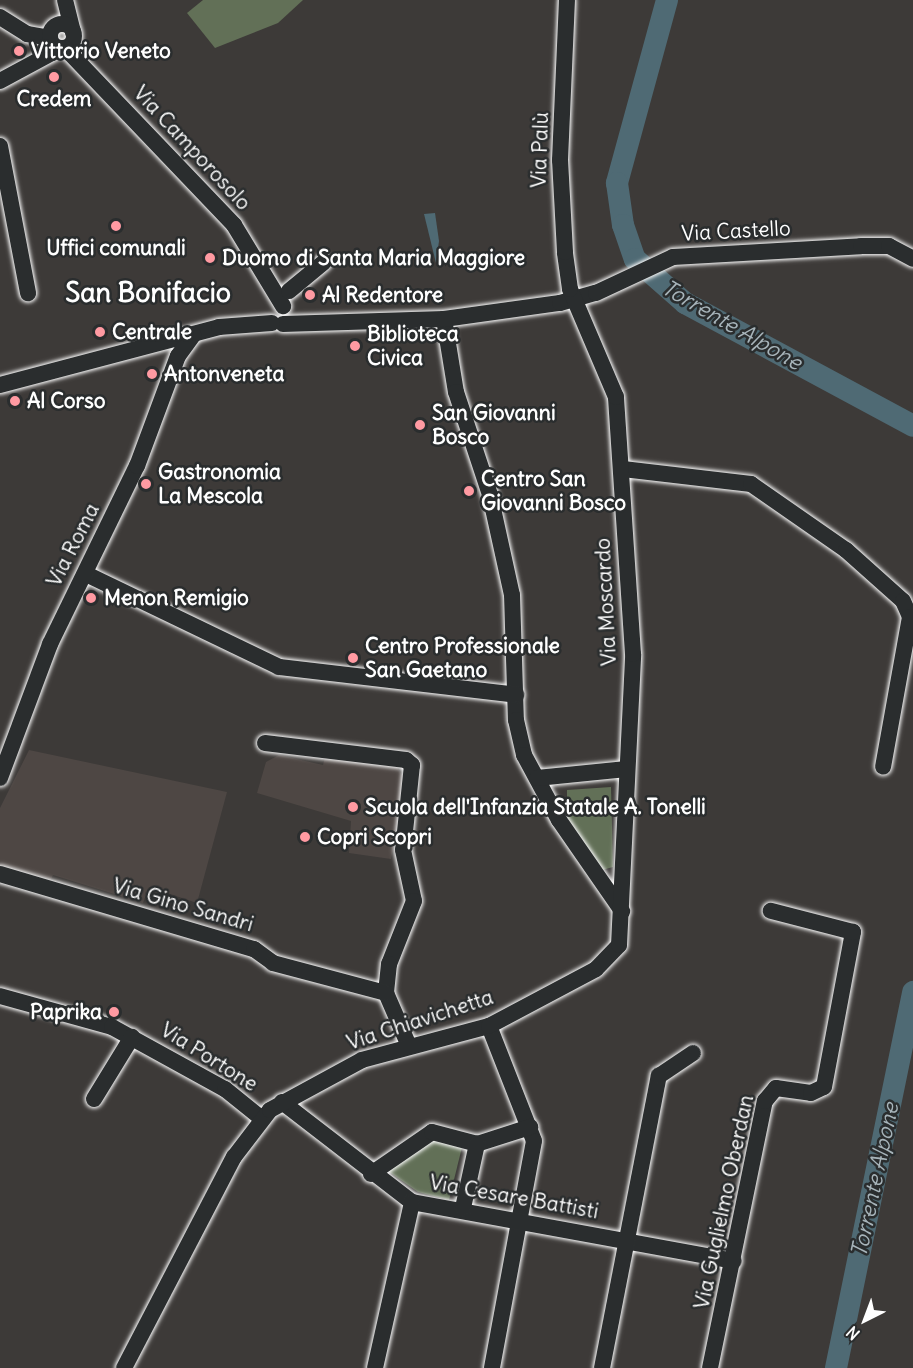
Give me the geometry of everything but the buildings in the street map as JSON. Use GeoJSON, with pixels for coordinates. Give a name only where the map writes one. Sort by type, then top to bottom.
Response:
{"type":"FeatureCollection","features":[{"type":"Feature","properties":{"kind":"street"},"geometry":{"type":"LineString","coordinates":[[64,0],[64,42]]}},
{"type":"Feature","properties":{"kind":"street","name":"Via Palù"},"geometry":{"type":"LineString","coordinates":[[567,0],[561,217],[570,289],[576,299]]}},
{"type":"Feature","properties":{"kind":"street"},"geometry":{"type":"LineString","coordinates":[[0,17],[27,34],[64,42]]}},
{"type":"Feature","properties":{"kind":"street"},"geometry":{"type":"LineString","coordinates":[[0,81],[41,61],[64,42]]}},
{"type":"Feature","properties":{"kind":"street","name":"Via Camporosolo"},"geometry":{"type":"LineString","coordinates":[[64,42],[219,207],[267,273],[279,310]]}},
{"type":"Feature","properties":{"kind":"street"},"geometry":{"type":"LineString","coordinates":[[0,146],[5,195],[28,293]]}},
{"type":"Feature","properties":{"kind":"street","name":"Via Castello"},"geometry":{"type":"LineString","coordinates":[[279,310],[324,322],[444,319],[576,299],[615,285],[659,262],[861,246],[910,251]]}},
{"type":"Feature","properties":{"kind":"street"},"geometry":{"type":"LineString","coordinates":[[0,385],[244,322],[279,310],[324,262]]}},
{"type":"Feature","properties":{"kind":"street","name":"Via Moscardo"},"geometry":{"type":"LineString","coordinates":[[576,299],[616,397],[623,469],[633,654],[622,910]]}},
{"type":"Feature","properties":{"kind":"street"},"geometry":{"type":"LineString","coordinates":[[444,319],[456,392],[490,495],[512,595],[516,695],[524,755],[622,910]]}},
{"type":"Feature","properties":{"kind":"street","name":"Via Roma"},"geometry":{"type":"LineString","coordinates":[[0,778],[50,644],[137,466],[178,356],[193,335]]}},
{"type":"Feature","properties":{"kind":"street"},"geometry":{"type":"LineString","coordinates":[[623,469],[751,484],[846,550],[903,601],[910,616],[883,768]]}},
{"type":"Feature","properties":{"kind":"street"},"geometry":{"type":"LineString","coordinates":[[86,574],[279,667],[516,695]]}},
{"type":"Feature","properties":{"kind":"street"},"geometry":{"type":"LineString","coordinates":[[265,744],[406,760],[412,765],[403,850],[414,901],[389,964],[386,993],[409,1046]]}},
{"type":"Feature","properties":{"kind":"street"},"geometry":{"type":"LineString","coordinates":[[537,778],[627,769]]}},
{"type":"Feature","properties":{"kind":"street","name":"Via Gino Sandri"},"geometry":{"type":"LineString","coordinates":[[0,874],[254,949],[273,963],[386,993]]}},
{"type":"Feature","properties":{"kind":"street","name":"Via Chiavichetta"},"geometry":{"type":"LineString","coordinates":[[124,1368],[234,1157],[261,1118],[282,1102],[362,1060],[489,1026],[607,962],[619,945],[622,910]]}},
{"type":"Feature","properties":{"kind":"street","name":"Via Guglielmo Oberdan"},"geometry":{"type":"LineString","coordinates":[[710,1368],[734,1261],[765,1101],[776,1088],[811,1093],[824,1087],[853,932],[771,911]]}},
{"type":"Feature","properties":{"kind":"street","name":"Via Portone"},"geometry":{"type":"LineString","coordinates":[[0,996],[92,1018],[132,1037],[225,1089],[261,1118]]}},
{"type":"Feature","properties":{"kind":"street"},"geometry":{"type":"LineString","coordinates":[[489,1026],[534,1141],[492,1368]]}},
{"type":"Feature","properties":{"kind":"street","name":"Via Portone"},"geometry":{"type":"LineString","coordinates":[[94,1099],[132,1037]]}},
{"type":"Feature","properties":{"kind":"street"},"geometry":{"type":"LineString","coordinates":[[602,1368],[629,1240],[659,1076],[693,1053]]}},
{"type":"Feature","properties":{"kind":"street","name":"Via Cesare Battisti"},"geometry":{"type":"LineString","coordinates":[[282,1102],[370,1173],[412,1202],[463,1208],[734,1261]]}},
{"type":"Feature","properties":{"kind":"street"},"geometry":{"type":"LineString","coordinates":[[370,1173],[432,1132],[477,1144],[530,1127]]}},
{"type":"Feature","properties":{"kind":"street"},"geometry":{"type":"LineString","coordinates":[[463,1208],[477,1144]]}},
{"type":"Feature","properties":{"kind":"street"},"geometry":{"type":"LineString","coordinates":[[375,1368],[412,1202]]}},
{"type":"Feature","properties":{"kind":"shaded area"},"geometry":{"type":"Polygon","coordinates":[[[29,750],[227,792],[197,903],[149,887],[143,903],[53,875],[49,884],[0,867],[0,808],[29,750]]]}},
{"type":"Feature","properties":{"kind":"shaded area","name":"Scuola dell'Infanzia Statale A. Tonelli"},"geometry":{"type":"Polygon","coordinates":[[[279,755],[323,765],[325,757],[396,766],[406,781],[391,859],[349,853],[351,821],[257,793],[266,762],[279,755]]]}},
{"type":"Feature","properties":{"kind":"green space"},"geometry":{"type":"Polygon","coordinates":[[[203,0],[303,0],[278,23],[215,48],[187,13],[203,0]]]}},
{"type":"Feature","properties":{"kind":"green space"},"geometry":{"type":"Polygon","coordinates":[[[611,787],[613,867],[602,870],[567,817],[567,790],[611,787]]]}},
{"type":"Feature","properties":{"kind":"green space"},"geometry":{"type":"Polygon","coordinates":[[[434,1140],[462,1147],[449,1200],[418,1192],[388,1171],[434,1140]]]}},
{"type":"Feature","properties":{"kind":"water"},"geometry":{"type":"Polygon","coordinates":[[[435,213],[439,241],[436,263],[424,214],[435,213]]]}},
{"type":"Feature","properties":{"kind":"waterway","name":"Torrente Alpone"},"geometry":{"type":"LineString","coordinates":[[667,0],[617,183],[623,225],[635,259],[685,303],[913,426]]}},
{"type":"Feature","properties":{"kind":"waterway","name":"Torrente Alpone"},"geometry":{"type":"LineString","coordinates":[[836,1368],[913,992]]}},
{"type":"Feature","properties":{"kind":"place","name":"Vittorio Veneto"},"geometry":{"type":"Point","coordinates":[19,51]}},
{"type":"Feature","properties":{"kind":"place","name":"Credem"},"geometry":{"type":"Point","coordinates":[54,77]}},
{"type":"Feature","properties":{"kind":"place","name":"Uffici comunali"},"geometry":{"type":"Point","coordinates":[116,226]}},
{"type":"Feature","properties":{"kind":"place","name":"Duomo di Santa Maria Maggiore"},"geometry":{"type":"Point","coordinates":[210,258]}},
{"type":"Feature","properties":{"kind":"place","name":"Al Redentore"},"geometry":{"type":"Point","coordinates":[310,295]}},
{"type":"Feature","properties":{"kind":"place","name":"Centrale"},"geometry":{"type":"Point","coordinates":[100,332]}},
{"type":"Feature","properties":{"kind":"place","name":"Biblioteca Civica"},"geometry":{"type":"Point","coordinates":[355,346]}},
{"type":"Feature","properties":{"kind":"place","name":"Antonveneta"},"geometry":{"type":"Point","coordinates":[152,374]}},
{"type":"Feature","properties":{"kind":"place","name":"Al Corso"},"geometry":{"type":"Point","coordinates":[15,401]}},
{"type":"Feature","properties":{"kind":"place","name":"San Giovanni Bosco"},"geometry":{"type":"Point","coordinates":[420,425]}},
{"type":"Feature","properties":{"kind":"place","name":"Gastronomia La Mescola"},"geometry":{"type":"Point","coordinates":[146,484]}},
{"type":"Feature","properties":{"kind":"place","name":"Centro San Giovanni Bosco"},"geometry":{"type":"Point","coordinates":[469,491]}},
{"type":"Feature","properties":{"kind":"place","name":"Menon Remigio"},"geometry":{"type":"Point","coordinates":[91,598]}},
{"type":"Feature","properties":{"kind":"place","name":"Centro Professionale San Gaetano"},"geometry":{"type":"Point","coordinates":[353,658]}},
{"type":"Feature","properties":{"kind":"place","name":"Scuola dell'Infanzia Statale A. Tonelli"},"geometry":{"type":"Point","coordinates":[353,807]}},
{"type":"Feature","properties":{"kind":"place","name":"Copri Scopri"},"geometry":{"type":"Point","coordinates":[305,837]}},
{"type":"Feature","properties":{"kind":"place","name":"Paprika"},"geometry":{"type":"Point","coordinates":[114,1012]}},
{"type":"Feature","properties":{"kind":"district","name":"San Bonifacio"},"geometry":{"type":"Point","coordinates":[148,293]}}]}
